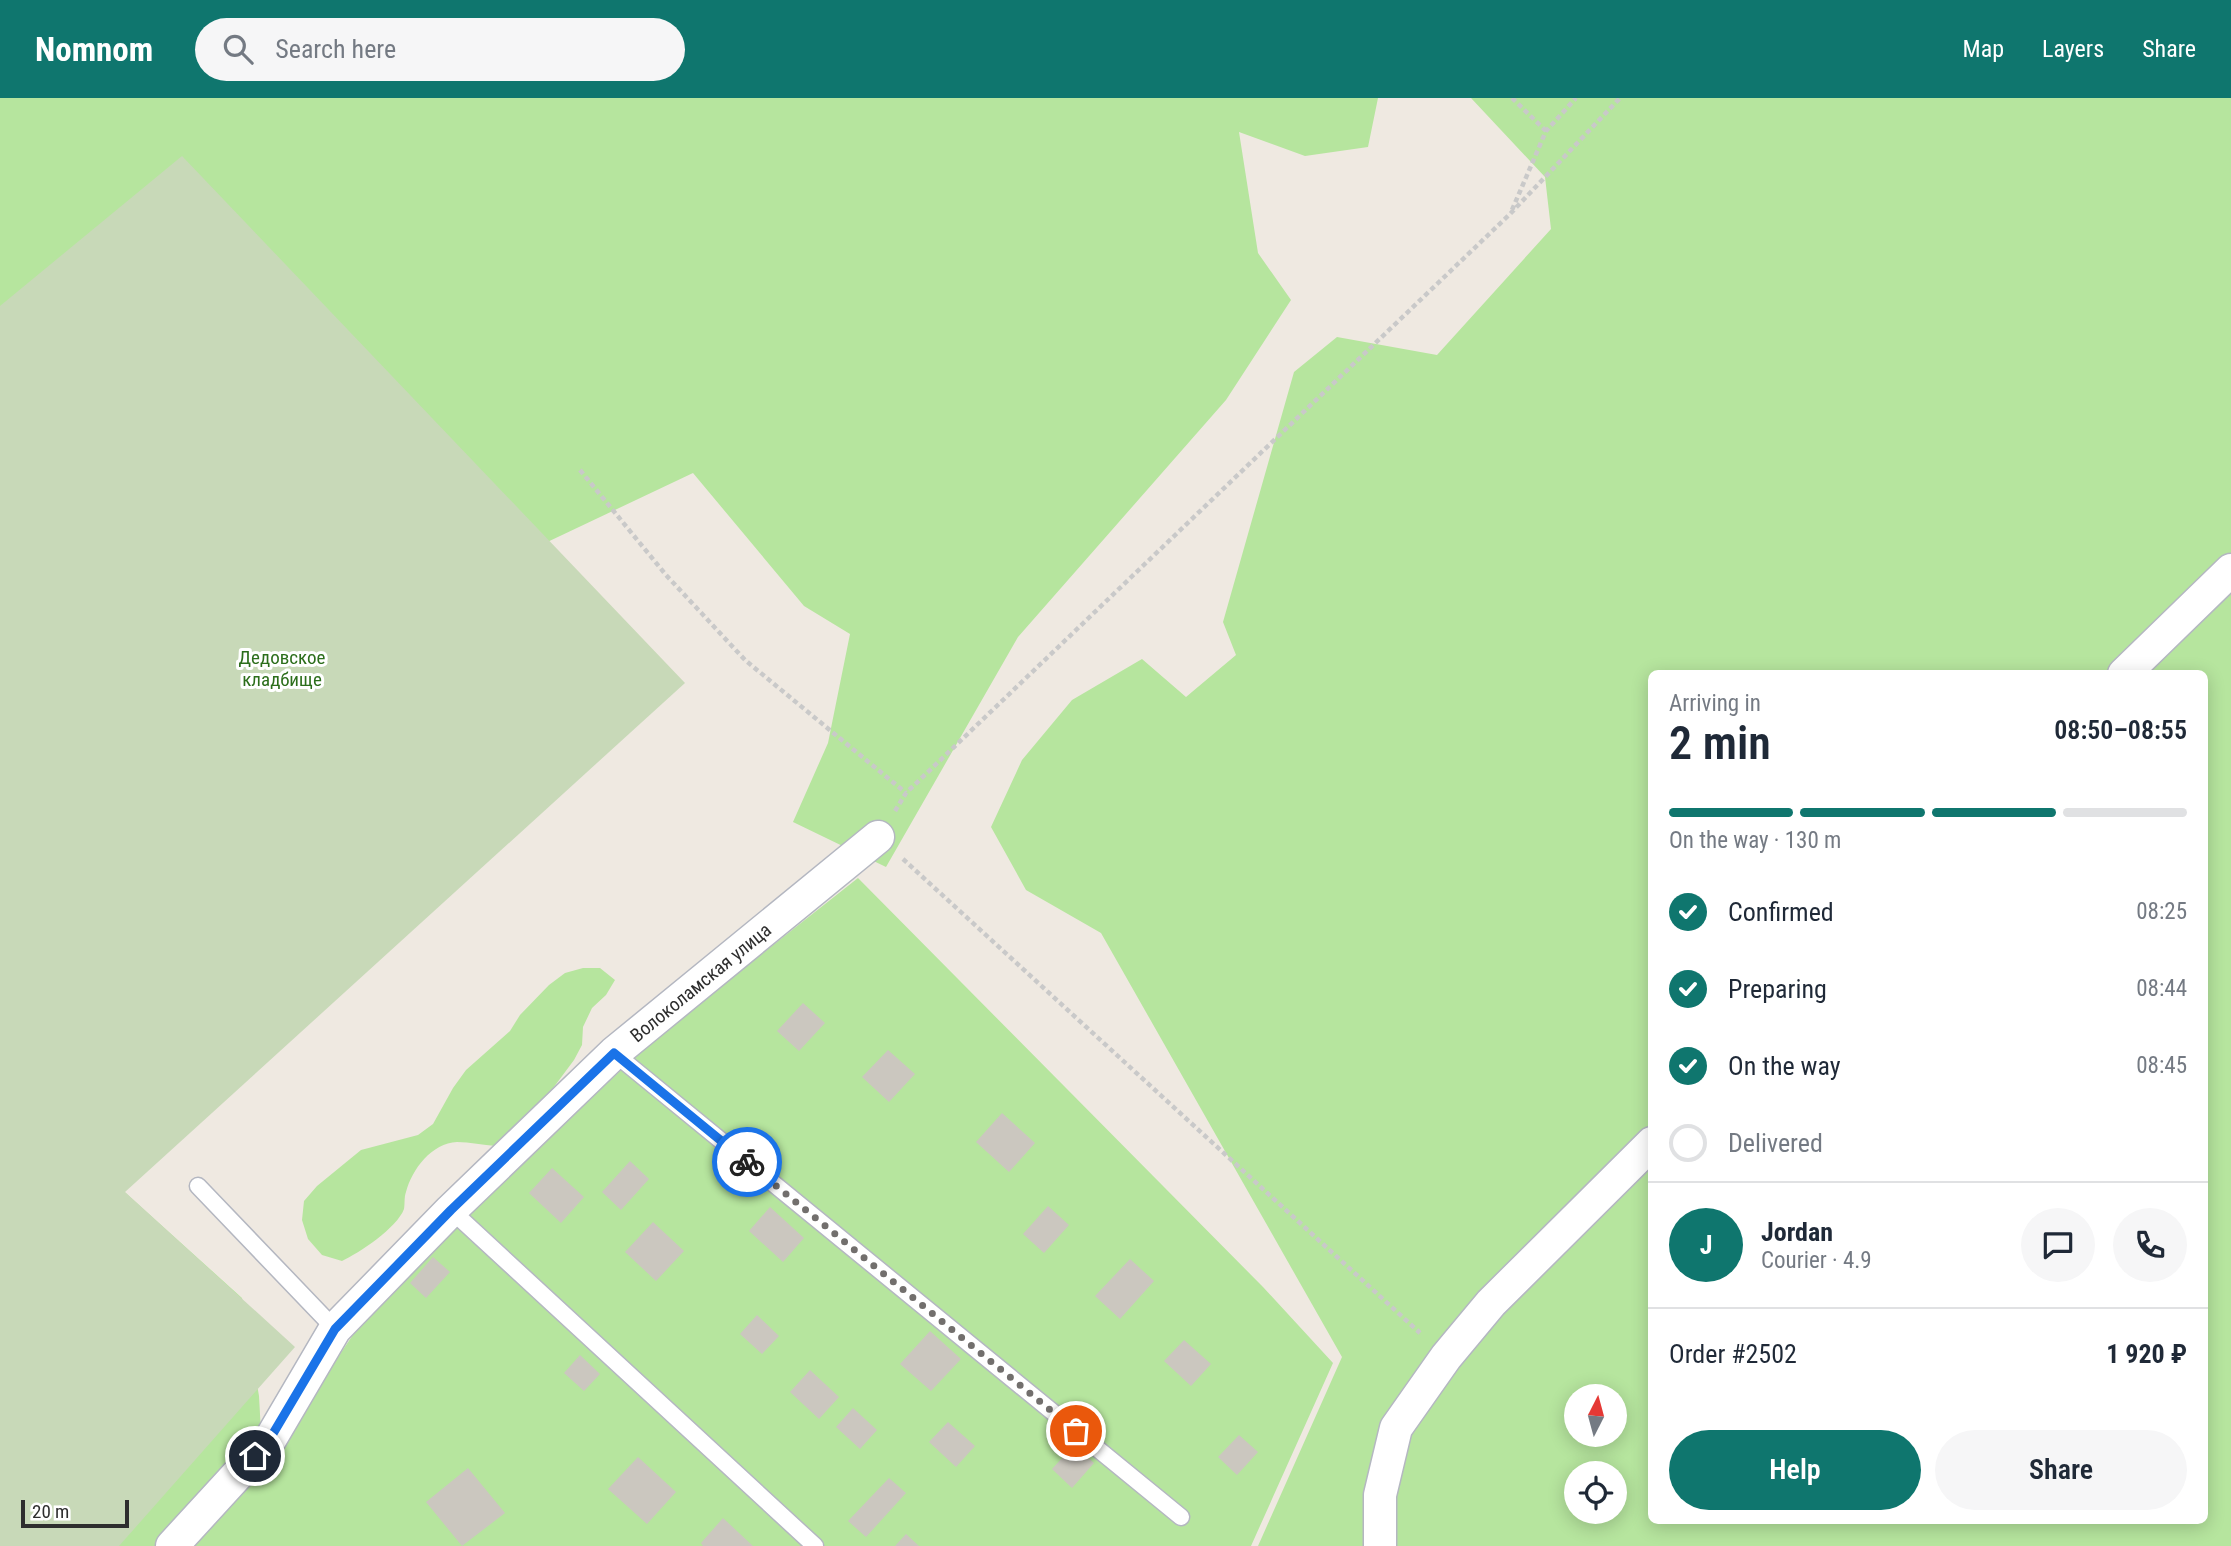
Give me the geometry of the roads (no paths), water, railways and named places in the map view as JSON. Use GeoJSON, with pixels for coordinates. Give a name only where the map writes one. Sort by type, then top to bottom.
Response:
{"type":"FeatureCollection","features":[{"type":"Feature","properties":{"kind":"street"},"geometry":{"type":"LineString","coordinates":[[2128,670],[2231,570]]}},
{"type":"Feature","properties":{"kind":"street","name":"Волоколамская улица"},"geometry":{"type":"LineString","coordinates":[[172,1546],[271,1437],[335,1329],[451,1210],[614,1053],[878,836]]}},
{"type":"Feature","properties":{"kind":"street"},"geometry":{"type":"LineString","coordinates":[[1380,1546],[1380,1495],[1396,1427],[1446,1357],[1491,1303],[1648,1147]]}},
{"type":"Feature","properties":{"kind":"lane"},"geometry":{"type":"LineString","coordinates":[[614,1053],[1181,1517]]}},
{"type":"Feature","properties":{"kind":"lane"},"geometry":{"type":"LineString","coordinates":[[198,1186],[335,1329]]}},
{"type":"Feature","properties":{"kind":"lane"},"geometry":{"type":"LineString","coordinates":[[451,1210],[815,1546]]}},
{"type":"Feature","properties":{"kind":"park label","name":"Дедовское кладбище"},"geometry":{"type":"Point","coordinates":[282,668]}}]}
